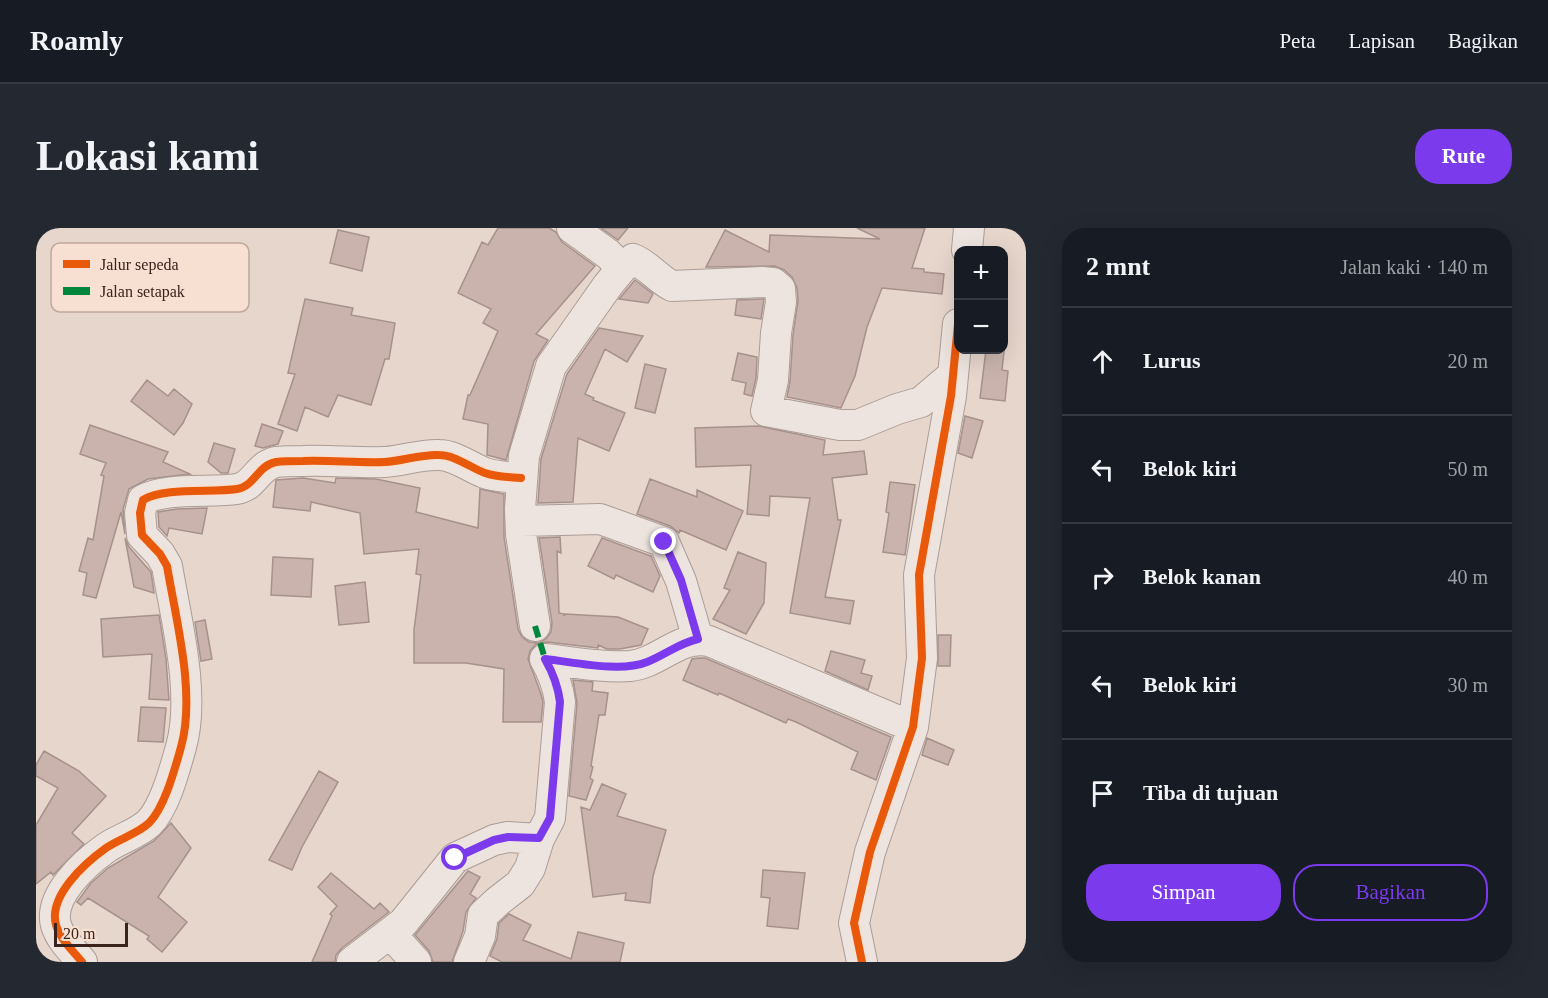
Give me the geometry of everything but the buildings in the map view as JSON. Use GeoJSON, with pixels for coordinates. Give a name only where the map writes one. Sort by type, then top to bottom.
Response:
{"type":"FeatureCollection","features":[{"type":"Feature","properties":{"kind":"street"},"geometry":{"type":"LineString","coordinates":[[572,228],[608,254],[622,268]]}},
{"type":"Feature","properties":{"kind":"street"},"geometry":{"type":"LineString","coordinates":[[967,246],[969,228]]}},
{"type":"Feature","properties":{"kind":"street"},"geometry":{"type":"LineString","coordinates":[[535,626],[521,520],[521,478],[524,456],[551,366],[608,285],[622,268],[633,260],[642,263],[660,280],[672,286],[762,282],[773,283],[780,289],[781,302],[776,333],[773,380],[766,411],[840,425],[858,425],[921,402],[953,375]]}},
{"type":"Feature","properties":{"kind":"street"},"geometry":{"type":"LineString","coordinates":[[862,962],[854,923],[870,852],[913,727],[922,658],[919,575],[955,354]]}},
{"type":"Feature","properties":{"kind":"street"},"geometry":{"type":"LineString","coordinates":[[82,962],[56,924],[56,907],[64,890],[81,869],[106,848],[148,824],[156,814],[181,746],[187,719],[183,664],[167,566],[160,554],[142,535],[140,513],[143,500],[154,495],[182,491],[206,492],[247,487],[266,465],[277,462],[336,460],[386,462],[439,455],[455,459],[488,474],[521,478]]}},
{"type":"Feature","properties":{"kind":"street"},"geometry":{"type":"LineString","coordinates":[[521,520],[600,519],[664,542],[681,580],[698,639]]}},
{"type":"Feature","properties":{"kind":"street"},"geometry":{"type":"LineString","coordinates":[[469,962],[480,936],[483,915],[520,885],[530,868],[539,838],[550,818],[560,702],[559,689],[545,659],[631,666],[646,662],[683,642],[698,639],[709,641],[913,727]]}},
{"type":"Feature","properties":{"kind":"street"},"geometry":{"type":"LineString","coordinates":[[352,962],[403,923],[455,858],[494,840],[508,837],[539,838]]}},
{"type":"Feature","properties":{"kind":"street"},"geometry":{"type":"LineString","coordinates":[[390,933],[416,962]]}},
{"type":"Feature","properties":{"kind":"marked path"},"geometry":{"type":"LineString","coordinates":[[535,626],[545,659]]}},
{"type":"Feature","properties":{"kind":"cycle path"},"geometry":{"type":"LineString","coordinates":[[862,962],[854,923],[870,852],[913,727],[922,658],[919,575],[951,396],[955,354]]}},
{"type":"Feature","properties":{"kind":"cycle path"},"geometry":{"type":"LineString","coordinates":[[82,962],[60,935],[56,925],[57,903],[70,881],[88,862],[106,848],[144,827],[155,816],[165,797],[181,747],[185,726],[186,681],[167,566],[160,554],[142,535],[140,513],[143,500],[163,493],[237,489],[248,484],[264,467],[282,461],[385,462],[439,455],[457,459],[489,474],[521,478]]}},
{"type":"Feature","properties":{"kind":"route"},"geometry":{"type":"LineString","coordinates":[[455,858],[494,840],[508,837],[539,838],[550,818],[560,702],[559,689],[545,659],[631,666],[646,662],[683,642],[698,639],[681,580],[664,542]]}}]}
